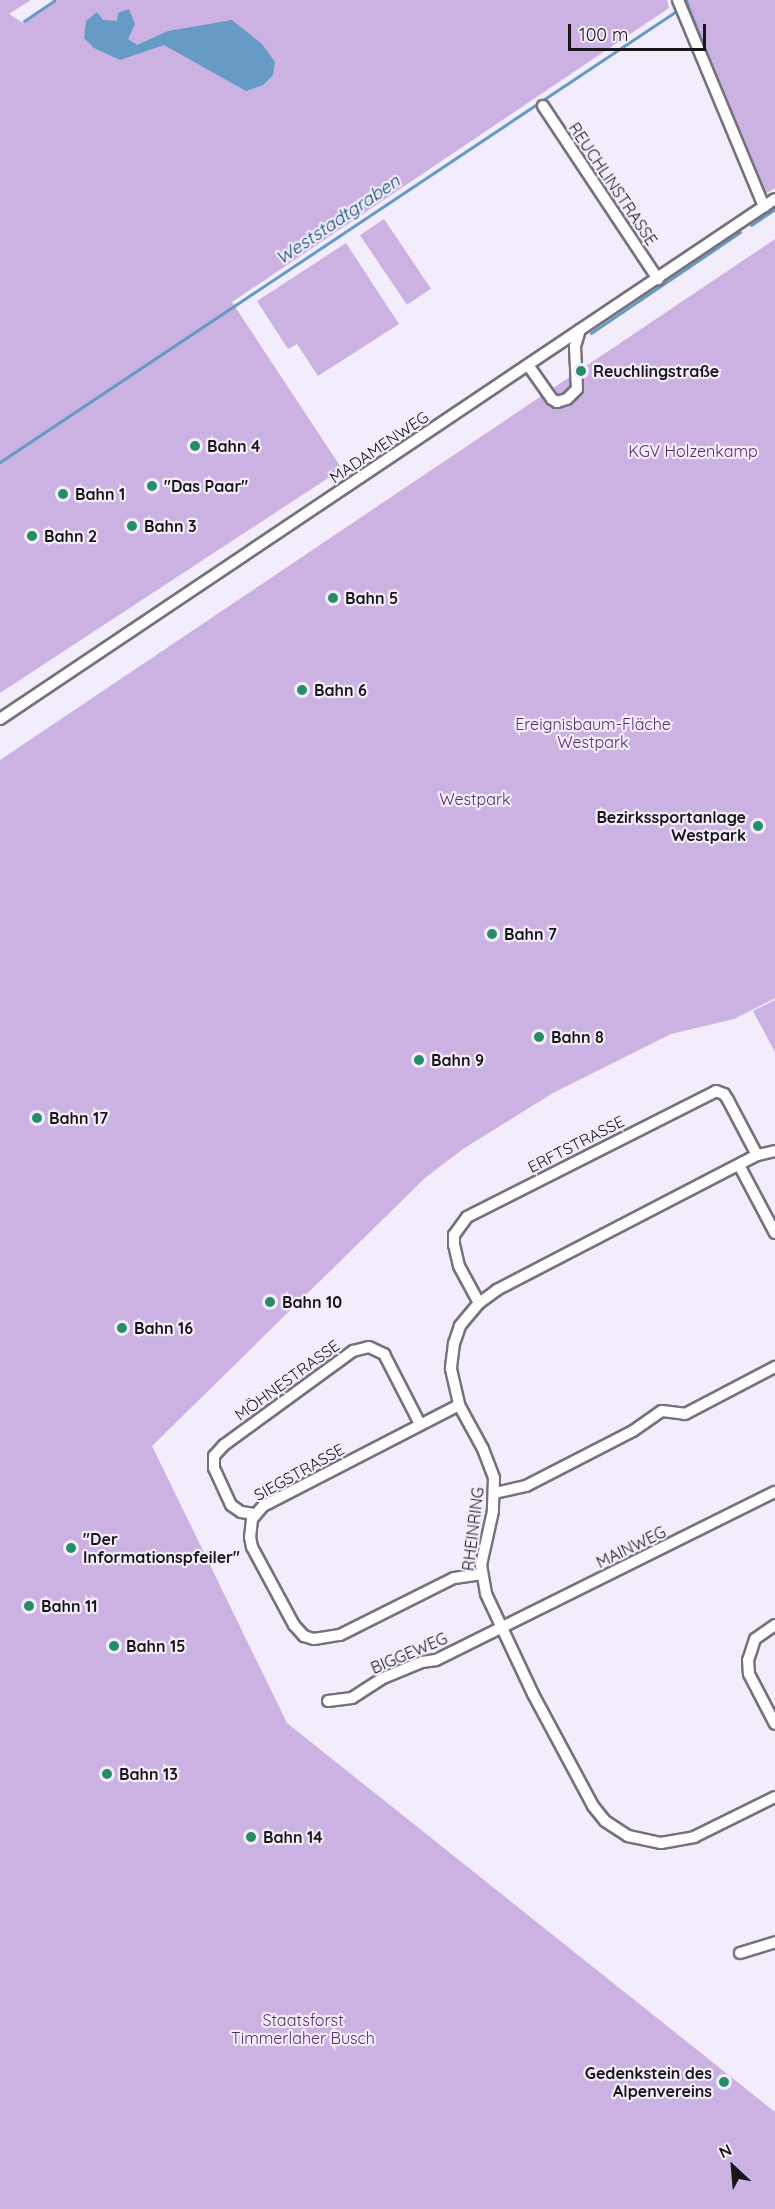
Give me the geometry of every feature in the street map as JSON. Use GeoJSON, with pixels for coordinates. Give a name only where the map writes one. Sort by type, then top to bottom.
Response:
{"type":"FeatureCollection","features":[{"type":"Feature","properties":{"kind":"street"},"geometry":{"type":"LineString","coordinates":[[678,0],[764,207]]}},
{"type":"Feature","properties":{"kind":"street","name":"REUCHLINSTRASSE"},"geometry":{"type":"LineString","coordinates":[[543,106],[658,279]]}},
{"type":"Feature","properties":{"kind":"street","name":"MADAMENWEG"},"geometry":{"type":"LineString","coordinates":[[0,719],[775,199]]}},
{"type":"Feature","properties":{"kind":"street"},"geometry":{"type":"LineString","coordinates":[[528,365],[552,399],[557,402],[567,399],[577,389],[575,346],[580,330]]}},
{"type":"Feature","properties":{"kind":"street","name":"ERFTSTRASSE"},"geometry":{"type":"LineString","coordinates":[[479,1303],[459,1266],[454,1245],[454,1235],[467,1217],[716,1090],[724,1094],[728,1100],[757,1155]]}},
{"type":"Feature","properties":{"kind":"street","name":"RHEINRING"},"geometry":{"type":"LineString","coordinates":[[775,1151],[757,1155],[497,1290],[479,1303],[460,1326],[452,1352],[451,1369],[459,1405],[489,1464],[495,1493],[481,1574],[486,1594],[588,1798],[605,1821],[620,1832],[645,1842],[677,1842],[706,1832],[775,1797]]}},
{"type":"Feature","properties":{"kind":"street"},"geometry":{"type":"LineString","coordinates":[[739,1165],[775,1233]]}},
{"type":"Feature","properties":{"kind":"street","name":"MÖHNESTRASSE"},"geometry":{"type":"LineString","coordinates":[[254,1514],[241,1512],[231,1505],[214,1468],[214,1456],[224,1446],[353,1351],[369,1347],[384,1354],[420,1424]]}},
{"type":"Feature","properties":{"kind":"street"},"geometry":{"type":"LineString","coordinates":[[495,1493],[526,1486],[640,1427],[662,1411],[685,1414],[775,1367]]}},
{"type":"Feature","properties":{"kind":"street","name":"SIEGSTRASSE"},"geometry":{"type":"LineString","coordinates":[[459,1405],[281,1495],[254,1514],[250,1524],[252,1547],[294,1625],[304,1636],[314,1639],[340,1635],[454,1578],[481,1574]]}},
{"type":"Feature","properties":{"kind":"street","name":"MAINWEG"},"geometry":{"type":"LineString","coordinates":[[501,1628],[775,1492]]}},
{"type":"Feature","properties":{"kind":"street"},"geometry":{"type":"LineString","coordinates":[[775,1625],[755,1639],[748,1660],[750,1674],[775,1724]]}},
{"type":"Feature","properties":{"kind":"street","name":"BIGGEWEG"},"geometry":{"type":"LineString","coordinates":[[328,1701],[352,1698],[381,1679],[423,1662],[436,1660],[501,1628]]}},
{"type":"Feature","properties":{"kind":"street"},"geometry":{"type":"LineString","coordinates":[[740,1953],[775,1942]]}},
{"type":"Feature","properties":{"kind":"green space"},"geometry":{"type":"Polygon","coordinates":[[[0,0],[31,0],[9,14],[23,23],[58,0],[667,0],[669,8],[232,302],[342,469],[0,693],[0,0]]]}},
{"type":"Feature","properties":{"kind":"green space"},"geometry":{"type":"Polygon","coordinates":[[[687,0],[775,0],[775,188],[764,195],[687,0]]]}},
{"type":"Feature","properties":{"kind":"green space"},"geometry":{"type":"Polygon","coordinates":[[[384,219],[431,289],[407,305],[360,235],[384,219]]]}},
{"type":"Feature","properties":{"kind":"green space","name":"Westpark"},"geometry":{"type":"Polygon","coordinates":[[[775,239],[775,998],[734,1019],[671,1034],[553,1093],[463,1149],[425,1178],[152,1446],[287,1723],[775,2112],[775,2209],[0,2209],[0,760],[775,239]]]}},
{"type":"Feature","properties":{"kind":"green space"},"geometry":{"type":"Polygon","coordinates":[[[346,243],[399,324],[318,376],[297,344],[288,349],[257,301],[346,243]]]}},
{"type":"Feature","properties":{"kind":"green space"},"geometry":{"type":"Polygon","coordinates":[[[775,1000],[775,1052],[753,1011],[775,1000]]]}},
{"type":"Feature","properties":{"kind":"water"},"geometry":{"type":"Polygon","coordinates":[[[129,9],[135,24],[128,39],[137,45],[168,31],[232,20],[262,44],[275,62],[273,75],[263,85],[246,91],[164,45],[120,60],[94,48],[84,38],[86,21],[97,12],[103,20],[117,21],[118,13],[129,9]]]}},
{"type":"Feature","properties":{"kind":"waterway"},"geometry":{"type":"LineString","coordinates":[[24,21],[55,0]]}},
{"type":"Feature","properties":{"kind":"waterway","name":"Weststadtgraben"},"geometry":{"type":"LineString","coordinates":[[0,462],[687,4],[686,0]]}},
{"type":"Feature","properties":{"kind":"waterway"},"geometry":{"type":"LineString","coordinates":[[687,4],[723,95]]}},
{"type":"Feature","properties":{"kind":"waterway"},"geometry":{"type":"LineString","coordinates":[[751,225],[775,209]]}},
{"type":"Feature","properties":{"kind":"waterway"},"geometry":{"type":"LineString","coordinates":[[591,333],[740,232]]}},
{"type":"Feature","properties":{"kind":"place","name":"Reuchlingstraße"},"geometry":{"type":"Point","coordinates":[581,371]}},
{"type":"Feature","properties":{"kind":"place","name":"Bahn 4"},"geometry":{"type":"Point","coordinates":[195,446]}},
{"type":"Feature","properties":{"kind":"place","name":"\"Das Paar\""},"geometry":{"type":"Point","coordinates":[152,486]}},
{"type":"Feature","properties":{"kind":"place","name":"Bahn 1"},"geometry":{"type":"Point","coordinates":[63,494]}},
{"type":"Feature","properties":{"kind":"place","name":"Bahn 3"},"geometry":{"type":"Point","coordinates":[132,526]}},
{"type":"Feature","properties":{"kind":"place","name":"Bahn 2"},"geometry":{"type":"Point","coordinates":[32,536]}},
{"type":"Feature","properties":{"kind":"place","name":"Bahn 5"},"geometry":{"type":"Point","coordinates":[333,598]}},
{"type":"Feature","properties":{"kind":"place","name":"Bahn 6"},"geometry":{"type":"Point","coordinates":[302,690]}},
{"type":"Feature","properties":{"kind":"place","name":"Bezirkssportanlage Westpark"},"geometry":{"type":"Point","coordinates":[758,826]}},
{"type":"Feature","properties":{"kind":"place","name":"Bahn 7"},"geometry":{"type":"Point","coordinates":[492,934]}},
{"type":"Feature","properties":{"kind":"place","name":"Bahn 8"},"geometry":{"type":"Point","coordinates":[539,1037]}},
{"type":"Feature","properties":{"kind":"place","name":"Bahn 9"},"geometry":{"type":"Point","coordinates":[419,1060]}},
{"type":"Feature","properties":{"kind":"place","name":"Bahn 17"},"geometry":{"type":"Point","coordinates":[37,1118]}},
{"type":"Feature","properties":{"kind":"place","name":"Bahn 10"},"geometry":{"type":"Point","coordinates":[270,1302]}},
{"type":"Feature","properties":{"kind":"place","name":"Bahn 16"},"geometry":{"type":"Point","coordinates":[122,1328]}},
{"type":"Feature","properties":{"kind":"place","name":"\"Der Informationspfeiler\""},"geometry":{"type":"Point","coordinates":[71,1548]}},
{"type":"Feature","properties":{"kind":"place","name":"Bahn 11"},"geometry":{"type":"Point","coordinates":[29,1606]}},
{"type":"Feature","properties":{"kind":"place","name":"Bahn 15"},"geometry":{"type":"Point","coordinates":[114,1646]}},
{"type":"Feature","properties":{"kind":"place","name":"Bahn 13"},"geometry":{"type":"Point","coordinates":[107,1774]}},
{"type":"Feature","properties":{"kind":"place","name":"Bahn 14"},"geometry":{"type":"Point","coordinates":[251,1837]}},
{"type":"Feature","properties":{"kind":"place","name":"Gedenkstein des Alpenvereins"},"geometry":{"type":"Point","coordinates":[724,2082]}},
{"type":"Feature","properties":{"kind":"park label","name":"KGV Holzenkamp"},"geometry":{"type":"Point","coordinates":[693,451]}},
{"type":"Feature","properties":{"kind":"park label","name":"Ereignisbaum-Fläche Westpark"},"geometry":{"type":"Point","coordinates":[593,733]}},
{"type":"Feature","properties":{"kind":"park label","name":"Staatsforst Timmerlaher Busch"},"geometry":{"type":"Point","coordinates":[303,2029]}}]}
